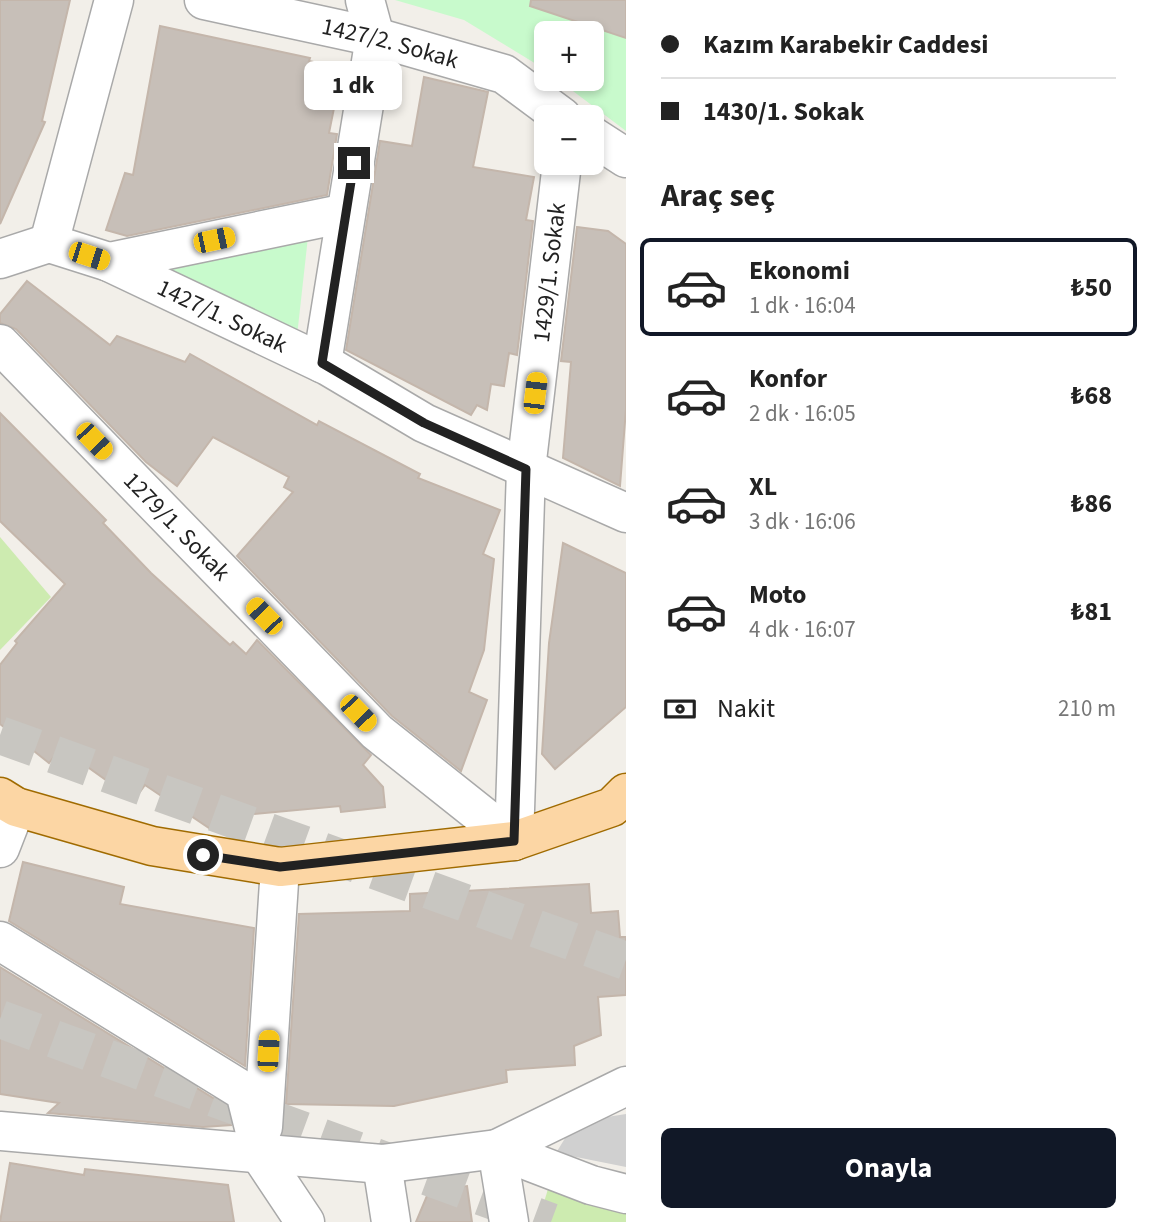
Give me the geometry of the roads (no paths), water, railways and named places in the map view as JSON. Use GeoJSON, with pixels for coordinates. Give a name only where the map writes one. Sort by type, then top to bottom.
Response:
{"type":"FeatureCollection","features":[{"type":"Feature","properties":{"kind":"main road"},"geometry":{"type":"LineString","coordinates":[[8,802],[152,846],[280,867],[514,841],[621,807]]}},
{"type":"Feature","properties":{"kind":"street"},"geometry":{"type":"LineString","coordinates":[[0,259],[49,243],[114,0]]}},
{"type":"Feature","properties":{"kind":"street","name":"1427/2. Sokak"},"geometry":{"type":"LineString","coordinates":[[204,0],[375,37],[504,74],[546,105]]}},
{"type":"Feature","properties":{"kind":"street"},"geometry":{"type":"LineString","coordinates":[[322,363],[375,37],[365,0]]}},
{"type":"Feature","properties":{"kind":"street"},"geometry":{"type":"LineString","coordinates":[[604,144],[626,158]]}},
{"type":"Feature","properties":{"kind":"street","name":"1429/1. Sokak"},"geometry":{"type":"LineString","coordinates":[[514,841],[526,469],[561,175]]}},
{"type":"Feature","properties":{"kind":"street"},"geometry":{"type":"LineString","coordinates":[[109,262],[346,213]]}},
{"type":"Feature","properties":{"kind":"street","name":"1427/1. Sokak"},"geometry":{"type":"LineString","coordinates":[[49,243],[109,262],[322,363],[424,423],[626,513]]}},
{"type":"Feature","properties":{"kind":"street","name":"1279/1. Sokak"},"geometry":{"type":"LineString","coordinates":[[0,344],[377,732],[514,841]]}},
{"type":"Feature","properties":{"kind":"street"},"geometry":{"type":"LineString","coordinates":[[0,848],[8,802]]}},
{"type":"Feature","properties":{"kind":"street"},"geometry":{"type":"LineString","coordinates":[[261,1156],[280,867]]}},
{"type":"Feature","properties":{"kind":"street"},"geometry":{"type":"LineString","coordinates":[[0,941],[245,1092],[261,1156],[306,1222]]}},
{"type":"Feature","properties":{"kind":"street"},"geometry":{"type":"LineString","coordinates":[[0,1131],[261,1156],[382,1164],[497,1149],[626,1086]]}},
{"type":"Feature","properties":{"kind":"street"},"geometry":{"type":"LineString","coordinates":[[497,1149],[626,1194]]}},
{"type":"Feature","properties":{"kind":"street"},"geometry":{"type":"LineString","coordinates":[[497,1149],[509,1222]]}},
{"type":"Feature","properties":{"kind":"street"},"geometry":{"type":"LineString","coordinates":[[382,1164],[391,1222]]}},
{"type":"Feature","properties":{"kind":"tunnel"},"geometry":{"type":"LineString","coordinates":[[0,735],[626,961]]}},
{"type":"Feature","properties":{"kind":"tunnel"},"geometry":{"type":"LineString","coordinates":[[0,1019],[551,1222]]}}]}
